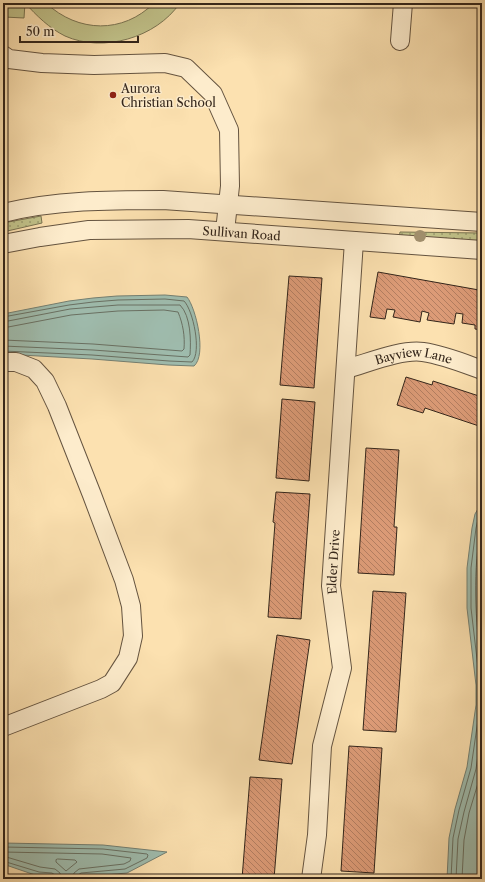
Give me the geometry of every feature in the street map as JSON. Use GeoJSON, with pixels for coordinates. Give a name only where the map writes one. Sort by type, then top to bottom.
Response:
{"type":"FeatureCollection","features":[{"type":"Feature","properties":{"kind":"street"},"geometry":{"type":"LineString","coordinates":[[400,41],[403,3]]}},
{"type":"Feature","properties":{"kind":"street"},"geometry":{"type":"LineString","coordinates":[[3,55],[9,58],[42,64],[94,65],[165,63],[186,68],[213,94],[228,130],[230,186],[225,231]]}},
{"type":"Feature","properties":{"kind":"street"},"geometry":{"type":"LineString","coordinates":[[3,213],[54,205],[112,200],[164,200],[482,222]]}},
{"type":"Feature","properties":{"kind":"street","name":"Sullivan Road"},"geometry":{"type":"LineString","coordinates":[[3,244],[90,230],[181,229],[482,250]]}},
{"type":"Feature","properties":{"kind":"street","name":"Elder Drive"},"geometry":{"type":"LineString","coordinates":[[311,879],[317,835],[322,746],[342,668],[331,586],[354,241]]}},
{"type":"Feature","properties":{"kind":"street","name":"Bayview Lane"},"geometry":{"type":"LineString","coordinates":[[346,370],[393,355],[422,352],[454,359],[482,370]]}},
{"type":"Feature","properties":{"kind":"street"},"geometry":{"type":"LineString","coordinates":[[3,362],[16,362],[34,369],[45,381],[57,406],[124,580],[131,606],[133,636],[128,658],[112,683],[101,689],[3,727]]}},
{"type":"Feature","properties":{"kind":"green space"},"geometry":{"type":"Polygon","coordinates":[[[5,3],[25,3],[24,18],[4,17],[5,3]]]}},
{"type":"Feature","properties":{"kind":"green space"},"geometry":{"type":"Polygon","coordinates":[[[25,3],[46,3],[59,13],[72,20],[100,26],[115,25],[129,20],[142,13],[154,3],[180,3],[170,15],[143,33],[128,39],[96,43],[80,41],[59,33],[34,13],[25,3]]]}},
{"type":"Feature","properties":{"kind":"green space"},"geometry":{"type":"Polygon","coordinates":[[[41,216],[42,223],[3,232],[3,223],[41,216]]]}},
{"type":"Feature","properties":{"kind":"green space"},"geometry":{"type":"Polygon","coordinates":[[[400,232],[482,233],[482,243],[399,238],[400,232]]]}},
{"type":"Feature","properties":{"kind":"water"},"geometry":{"type":"Polygon","coordinates":[[[165,295],[187,297],[194,311],[199,332],[200,352],[198,360],[194,366],[3,354],[3,314],[69,301],[93,298],[165,295]]]}},
{"type":"Feature","properties":{"kind":"water"},"geometry":{"type":"Polygon","coordinates":[[[482,502],[482,879],[447,879],[449,838],[455,809],[467,767],[476,705],[476,685],[467,608],[467,568],[475,514],[482,502]]]}},
{"type":"Feature","properties":{"kind":"water"},"geometry":{"type":"Polygon","coordinates":[[[3,843],[103,845],[167,852],[127,873],[69,878],[38,876],[3,864],[3,843]]]}},
{"type":"Feature","properties":{"kind":"building"},"geometry":{"type":"Polygon","coordinates":[[[378,272],[479,290],[479,288],[482,289],[482,330],[475,329],[475,325],[462,323],[463,314],[456,313],[454,324],[427,320],[429,313],[422,311],[420,322],[393,317],[395,310],[387,309],[385,319],[370,317],[378,272]]]}},
{"type":"Feature","properties":{"kind":"building"},"geometry":{"type":"Polygon","coordinates":[[[289,276],[322,278],[314,388],[280,385],[289,276]]]}},
{"type":"Feature","properties":{"kind":"building"},"geometry":{"type":"Polygon","coordinates":[[[406,377],[432,385],[433,381],[482,397],[482,427],[425,408],[423,413],[397,405],[406,377]]]}},
{"type":"Feature","properties":{"kind":"building"},"geometry":{"type":"Polygon","coordinates":[[[282,399],[315,402],[309,481],[276,478],[282,399]]]}},
{"type":"Feature","properties":{"kind":"building"},"geometry":{"type":"Polygon","coordinates":[[[366,448],[399,450],[394,527],[397,527],[394,575],[358,573],[366,448]]]}},
{"type":"Feature","properties":{"kind":"building"},"geometry":{"type":"Polygon","coordinates":[[[276,492],[310,494],[301,619],[268,617],[276,492]]]}},
{"type":"Feature","properties":{"kind":"building"},"geometry":{"type":"Polygon","coordinates":[[[373,591],[406,593],[396,732],[363,730],[373,591]]]}},
{"type":"Feature","properties":{"kind":"building"},"geometry":{"type":"Polygon","coordinates":[[[277,635],[310,640],[292,764],[259,760],[277,635]]]}},
{"type":"Feature","properties":{"kind":"building"},"geometry":{"type":"Polygon","coordinates":[[[349,746],[382,748],[374,873],[341,871],[349,746]]]}},
{"type":"Feature","properties":{"kind":"building"},"geometry":{"type":"Polygon","coordinates":[[[250,777],[282,779],[274,879],[242,879],[250,777]]]}},
{"type":"Feature","properties":{"kind":"place","name":"Aurora Christian School"},"geometry":{"type":"Point","coordinates":[113,95]}}]}
